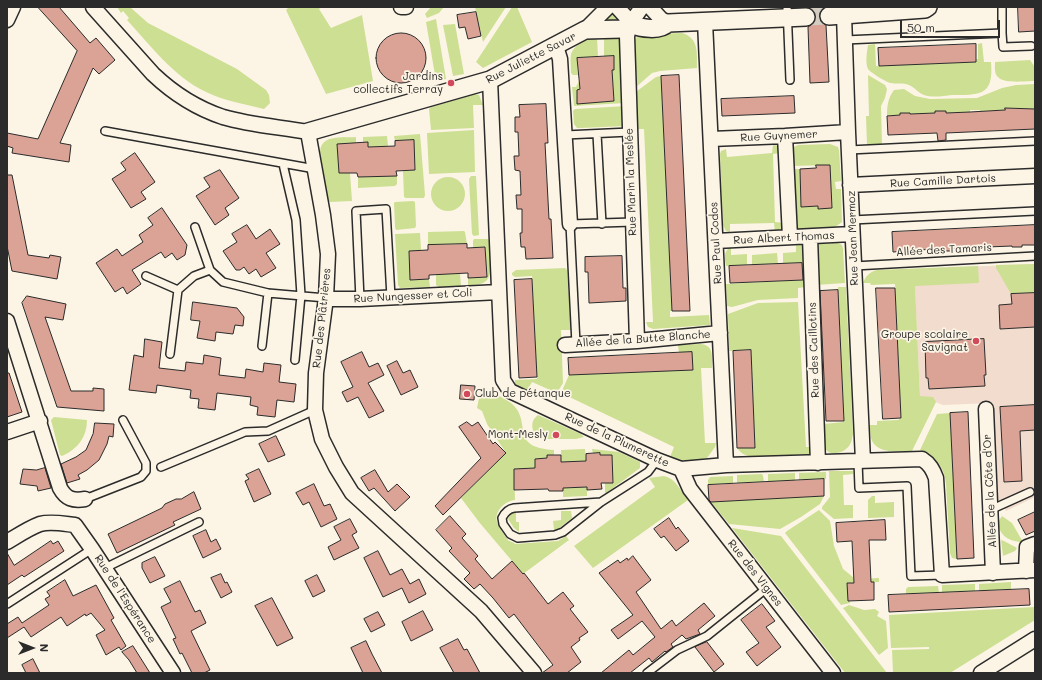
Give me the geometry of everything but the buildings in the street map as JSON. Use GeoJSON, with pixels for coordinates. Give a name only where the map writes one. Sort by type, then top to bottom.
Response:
{"type":"FeatureCollection","features":[{"type":"Feature","properties":{"kind":"street"},"geometry":{"type":"LineString","coordinates":[[7,20],[14,7]]}},
{"type":"Feature","properties":{"kind":"street"},"geometry":{"type":"LineString","coordinates":[[93,7],[153,74],[181,98],[207,111],[224,117],[308,132]]}},
{"type":"Feature","properties":{"kind":"street"},"geometry":{"type":"LineString","coordinates":[[401,7],[406,7]]}},
{"type":"Feature","properties":{"kind":"street"},"geometry":{"type":"LineString","coordinates":[[585,30],[608,7]]}},
{"type":"Feature","properties":{"kind":"street"},"geometry":{"type":"LineString","coordinates":[[616,7],[627,18],[630,24],[642,7]]}},
{"type":"Feature","properties":{"kind":"street"},"geometry":{"type":"LineString","coordinates":[[650,7],[661,19],[668,23]]}},
{"type":"Feature","properties":{"kind":"street"},"geometry":{"type":"LineString","coordinates":[[836,16],[925,9],[928,7]]}},
{"type":"Feature","properties":{"kind":"street","name":"Rue Juliette Savar"},"geometry":{"type":"LineString","coordinates":[[308,132],[490,80],[585,30],[622,29],[630,24],[637,27],[662,28],[668,23],[705,22],[787,12],[806,17]]}},
{"type":"Feature","properties":{"kind":"street","name":"Rue Jean Mermoz"},"geometry":{"type":"LineString","coordinates":[[836,16],[845,40],[860,461]]}},
{"type":"Feature","properties":{"kind":"street","name":"Rue Paul Codos"},"geometry":{"type":"LineString","coordinates":[[705,22],[726,465]]}},
{"type":"Feature","properties":{"kind":"street","name":"Rue Marin la Meslée"},"geometry":{"type":"LineString","coordinates":[[630,24],[627,36],[637,341]]}},
{"type":"Feature","properties":{"kind":"street"},"geometry":{"type":"LineString","coordinates":[[556,46],[560,59],[570,224]]}},
{"type":"Feature","properties":{"kind":"street","name":"Rue de la Plumerette"},"geometry":{"type":"LineString","coordinates":[[490,80],[503,380],[510,391],[657,460],[681,469],[726,465],[922,459],[933,470],[936,478],[942,575]]}},
{"type":"Feature","properties":{"kind":"street","name":"Rue des Plâtrières"},"geometry":{"type":"LineString","coordinates":[[308,132],[323,216],[328,254],[326,298],[316,373],[315,410],[322,439],[336,468],[352,493],[481,611],[534,673]]}},
{"type":"Feature","properties":{"kind":"street","name":"Rue Guynemer"},"geometry":{"type":"LineString","coordinates":[[711,139],[848,132]]}},
{"type":"Feature","properties":{"kind":"street"},"geometry":{"type":"LineString","coordinates":[[785,136],[790,237]]}},
{"type":"Feature","properties":{"kind":"street","name":"Rue Camille Dartois"},"geometry":{"type":"LineString","coordinates":[[850,185],[1035,176]]}},
{"type":"Feature","properties":{"kind":"street","name":"Rue Albert Thomas"},"geometry":{"type":"LineString","coordinates":[[716,241],[810,237],[852,227]]}},
{"type":"Feature","properties":{"kind":"street","name":"Rue des Caillotins"},"geometry":{"type":"LineString","coordinates":[[810,237],[818,463]]}},
{"type":"Feature","properties":{"kind":"street","name":"Rue Nungesser et Coli"},"geometry":{"type":"LineString","coordinates":[[326,298],[391,297],[499,292]]}},
{"type":"Feature","properties":{"kind":"street"},"geometry":{"type":"LineString","coordinates":[[7,321],[40,421],[60,488],[64,494],[72,500],[85,499]]}},
{"type":"Feature","properties":{"kind":"street","name":"Allée de la Butte Blanche"},"geometry":{"type":"LineString","coordinates":[[571,345],[637,341],[720,333]]}},
{"type":"Feature","properties":{"kind":"street","name":"Allée de la Côte d'Or"},"geometry":{"type":"LineString","coordinates":[[986,409],[993,573]]}},
{"type":"Feature","properties":{"kind":"street"},"geometry":{"type":"LineString","coordinates":[[7,432],[40,421]]}},
{"type":"Feature","properties":{"kind":"street","name":"Rue des Vignes"},"geometry":{"type":"LineString","coordinates":[[681,469],[690,489],[833,673]]}},
{"type":"Feature","properties":{"kind":"street","name":"Rue de l'Espérance"},"geometry":{"type":"LineString","coordinates":[[7,542],[41,524],[60,523],[75,525],[106,568],[173,673]]}},
{"type":"Feature","properties":{"kind":"street"},"geometry":{"type":"LineString","coordinates":[[942,575],[1030,571],[1027,547],[1035,544]]}},
{"type":"Feature","properties":{"kind":"street"},"geometry":{"type":"LineString","coordinates":[[981,673],[1035,639]]}},
{"type":"Feature","properties":{"kind":"lane"},"geometry":{"type":"LineString","coordinates":[[1002,7],[1003,47],[1031,46]]}},
{"type":"Feature","properties":{"kind":"lane"},"geometry":{"type":"LineString","coordinates":[[787,12],[790,80]]}},
{"type":"Feature","properties":{"kind":"lane"},"geometry":{"type":"LineString","coordinates":[[845,40],[1002,33]]}},
{"type":"Feature","properties":{"kind":"lane"},"geometry":{"type":"LineString","coordinates":[[105,131],[315,169]]}},
{"type":"Feature","properties":{"kind":"lane"},"geometry":{"type":"LineString","coordinates":[[565,135],[630,132]]}},
{"type":"Feature","properties":{"kind":"lane"},"geometry":{"type":"LineString","coordinates":[[597,134],[602,224]]}},
{"type":"Feature","properties":{"kind":"lane"},"geometry":{"type":"LineString","coordinates":[[848,150],[1035,141]]}},
{"type":"Feature","properties":{"kind":"lane"},"geometry":{"type":"LineString","coordinates":[[283,164],[296,220],[301,295],[295,360]]}},
{"type":"Feature","properties":{"kind":"lane"},"geometry":{"type":"LineString","coordinates":[[360,298],[356,211],[386,209],[391,297]]}},
{"type":"Feature","properties":{"kind":"lane"},"geometry":{"type":"LineString","coordinates":[[852,227],[1035,211]]}},
{"type":"Feature","properties":{"kind":"lane"},"geometry":{"type":"LineString","coordinates":[[571,345],[570,224],[633,222]]}},
{"type":"Feature","properties":{"kind":"lane"},"geometry":{"type":"LineString","coordinates":[[195,227],[210,270],[223,282],[268,293],[326,298]]}},
{"type":"Feature","properties":{"kind":"lane","name":"Allée des Tamaris"},"geometry":{"type":"LineString","coordinates":[[854,266],[1035,256]]}},
{"type":"Feature","properties":{"kind":"lane"},"geometry":{"type":"LineString","coordinates":[[170,354],[178,290],[194,276],[210,270]]}},
{"type":"Feature","properties":{"kind":"lane"},"geometry":{"type":"LineString","coordinates":[[146,276],[178,290]]}},
{"type":"Feature","properties":{"kind":"lane"},"geometry":{"type":"LineString","coordinates":[[262,346],[268,293]]}},
{"type":"Feature","properties":{"kind":"lane"},"geometry":{"type":"LineString","coordinates":[[161,467],[245,432],[268,431],[315,410]]}},
{"type":"Feature","properties":{"kind":"lane"},"geometry":{"type":"LineString","coordinates":[[85,499],[142,477],[146,471],[146,463],[124,420]]}},
{"type":"Feature","properties":{"kind":"lane"},"geometry":{"type":"LineString","coordinates":[[601,502],[509,509],[505,512],[502,518],[503,524],[510,534],[518,538],[554,535],[563,532],[601,502],[648,472],[657,460]]}},
{"type":"Feature","properties":{"kind":"lane"},"geometry":{"type":"LineString","coordinates":[[860,461],[858,488],[907,486],[911,576],[942,575]]}},
{"type":"Feature","properties":{"kind":"lane"},"geometry":{"type":"LineString","coordinates":[[990,510],[1030,492]]}},
{"type":"Feature","properties":{"kind":"lane"},"geometry":{"type":"LineString","coordinates":[[106,568],[199,522]]}},
{"type":"Feature","properties":{"kind":"lane"},"geometry":{"type":"LineString","coordinates":[[7,604],[92,548]]}},
{"type":"Feature","properties":{"kind":"lane"},"geometry":{"type":"LineString","coordinates":[[647,673],[677,650],[707,636],[767,588]]}},
{"type":"Feature","properties":{"kind":"shaded area","name":"Groupe scolaire Savignat"},"geometry":{"type":"Polygon","coordinates":[[[1035,264],[1035,497],[1006,511],[1001,500],[994,500],[990,403],[943,405],[920,396],[914,269],[1035,264]]]}},
{"type":"Feature","properties":{"kind":"green space"},"geometry":{"type":"Polygon","coordinates":[[[117,7],[130,7],[148,23],[237,69],[266,90],[269,95],[270,103],[264,109],[220,98],[194,85],[183,78],[163,60],[127,20],[129,18],[123,11],[121,13],[117,7]]]}},
{"type":"Feature","properties":{"kind":"green space"},"geometry":{"type":"Polygon","coordinates":[[[289,7],[322,7],[319,9],[331,28],[362,15],[373,81],[326,94],[286,10],[289,7]]]}},
{"type":"Feature","properties":{"kind":"green space"},"geometry":{"type":"Polygon","coordinates":[[[431,7],[444,7],[439,13],[427,18],[425,14],[431,7]]]}},
{"type":"Feature","properties":{"kind":"green space"},"geometry":{"type":"Polygon","coordinates":[[[475,7],[506,7],[483,42],[475,7]]]}},
{"type":"Feature","properties":{"kind":"green space"},"geometry":{"type":"Polygon","coordinates":[[[512,7],[517,7],[532,42],[483,68],[476,62],[512,7]]]}},
{"type":"Feature","properties":{"kind":"green space"},"geometry":{"type":"Polygon","coordinates":[[[613,11],[622,22],[602,25],[613,11]]]}},
{"type":"Feature","properties":{"kind":"green space"},"geometry":{"type":"Polygon","coordinates":[[[436,19],[446,79],[436,81],[426,22],[436,19]]]}},
{"type":"Feature","properties":{"kind":"green space"},"geometry":{"type":"Polygon","coordinates":[[[455,24],[464,74],[453,76],[443,25],[455,24]]]}},
{"type":"Feature","properties":{"kind":"green space"},"geometry":{"type":"Polygon","coordinates":[[[682,33],[692,38],[694,42],[697,52],[697,68],[652,73],[635,88],[634,40],[637,37],[652,34],[682,33]]]}},
{"type":"Feature","properties":{"kind":"green space"},"geometry":{"type":"Polygon","coordinates":[[[597,37],[598,57],[577,58],[578,75],[573,75],[571,73],[571,54],[573,50],[578,44],[597,37]]]}},
{"type":"Feature","properties":{"kind":"green space"},"geometry":{"type":"Polygon","coordinates":[[[604,37],[621,37],[625,103],[574,106],[572,87],[576,87],[579,81],[581,81],[581,89],[577,90],[578,104],[614,101],[610,70],[614,70],[614,56],[604,57],[604,37]]]}},
{"type":"Feature","properties":{"kind":"green space"},"geometry":{"type":"Polygon","coordinates":[[[982,43],[984,62],[991,62],[991,73],[990,82],[987,87],[977,94],[927,96],[909,85],[886,81],[868,69],[867,66],[866,57],[868,45],[875,44],[876,66],[879,66],[976,62],[976,59],[978,59],[978,44],[982,43]]]}},
{"type":"Feature","properties":{"kind":"green space"},"geometry":{"type":"Polygon","coordinates":[[[1030,60],[1035,67],[1035,81],[1005,81],[996,74],[995,62],[1030,60]]]}},
{"type":"Feature","properties":{"kind":"green space"},"geometry":{"type":"Polygon","coordinates":[[[868,75],[885,85],[887,89],[881,106],[882,145],[867,145],[866,116],[869,116],[868,75]]]}},
{"type":"Feature","properties":{"kind":"green space"},"geometry":{"type":"Polygon","coordinates":[[[661,76],[672,311],[670,311],[670,317],[709,315],[710,325],[653,329],[648,327],[646,322],[653,322],[644,129],[634,129],[633,94],[656,77],[661,76]]]}},
{"type":"Feature","properties":{"kind":"green space"},"geometry":{"type":"Polygon","coordinates":[[[1035,84],[1035,109],[1005,108],[1005,110],[970,110],[970,112],[946,113],[935,111],[935,113],[900,113],[900,115],[887,116],[888,102],[894,90],[904,89],[915,96],[930,99],[977,98],[1002,88],[1016,85],[1035,84]]]}},
{"type":"Feature","properties":{"kind":"green space"},"geometry":{"type":"Polygon","coordinates":[[[475,94],[479,95],[483,105],[473,105],[474,128],[431,130],[429,109],[431,107],[475,94]]]}},
{"type":"Feature","properties":{"kind":"green space"},"geometry":{"type":"Polygon","coordinates":[[[626,106],[626,126],[577,128],[574,124],[573,111],[575,109],[626,106]]]}},
{"type":"Feature","properties":{"kind":"green space"},"geometry":{"type":"Polygon","coordinates":[[[474,130],[475,172],[429,174],[427,133],[474,130]]]}},
{"type":"Feature","properties":{"kind":"green space"},"geometry":{"type":"Polygon","coordinates":[[[420,134],[425,195],[424,198],[406,198],[404,197],[403,171],[415,170],[414,141],[395,141],[394,136],[420,134]]]}},
{"type":"Feature","properties":{"kind":"green space"},"geometry":{"type":"Polygon","coordinates":[[[387,136],[388,146],[368,147],[363,143],[363,137],[387,136]]]}},
{"type":"Feature","properties":{"kind":"green space"},"geometry":{"type":"Polygon","coordinates":[[[356,137],[356,143],[337,144],[339,173],[350,173],[352,201],[330,202],[328,201],[320,152],[321,146],[324,142],[333,138],[356,137]]]}},
{"type":"Feature","properties":{"kind":"green space"},"geometry":{"type":"Polygon","coordinates":[[[830,144],[838,147],[839,150],[841,181],[835,182],[836,189],[841,189],[842,222],[835,227],[799,229],[795,226],[792,169],[800,169],[801,207],[818,206],[818,209],[832,208],[830,165],[792,166],[792,148],[798,145],[830,144]]]}},
{"type":"Feature","properties":{"kind":"green space"},"geometry":{"type":"Polygon","coordinates":[[[773,145],[778,147],[781,153],[773,154],[775,222],[784,223],[780,231],[775,232],[774,223],[730,224],[730,232],[726,231],[723,225],[721,151],[726,149],[727,157],[772,153],[773,145]]]}},
{"type":"Feature","properties":{"kind":"green space"},"geometry":{"type":"Polygon","coordinates":[[[397,176],[397,184],[395,186],[358,188],[358,177],[397,176]]]}},
{"type":"Feature","properties":{"kind":"green space"},"geometry":{"type":"Polygon","coordinates":[[[471,176],[476,176],[479,235],[474,236],[472,234],[469,179],[471,176]]]}},
{"type":"Feature","properties":{"kind":"green space"},"geometry":{"type":"Polygon","coordinates":[[[451,177],[460,182],[464,187],[464,201],[460,206],[455,210],[445,211],[441,210],[432,201],[431,191],[432,187],[441,178],[451,177]]]}},
{"type":"Feature","properties":{"kind":"green space"},"geometry":{"type":"Polygon","coordinates":[[[415,202],[415,228],[396,230],[394,203],[415,202]]]}},
{"type":"Feature","properties":{"kind":"green space"},"geometry":{"type":"Polygon","coordinates":[[[464,231],[467,244],[428,245],[428,232],[464,231]]]}},
{"type":"Feature","properties":{"kind":"green space"},"geometry":{"type":"Polygon","coordinates":[[[420,233],[421,250],[409,251],[410,280],[429,279],[430,287],[400,288],[398,285],[395,234],[420,233]]]}},
{"type":"Feature","properties":{"kind":"green space"},"geometry":{"type":"Polygon","coordinates":[[[474,239],[488,239],[490,241],[491,268],[486,281],[468,285],[468,278],[487,277],[485,247],[473,248],[474,239]]]}},
{"type":"Feature","properties":{"kind":"green space"},"geometry":{"type":"Polygon","coordinates":[[[838,243],[842,245],[843,249],[845,283],[816,285],[815,246],[819,244],[838,243]]]}},
{"type":"Feature","properties":{"kind":"green space"},"geometry":{"type":"Polygon","coordinates":[[[801,244],[804,246],[806,287],[798,288],[798,298],[758,300],[732,307],[727,306],[726,284],[803,280],[802,263],[783,264],[783,253],[796,252],[796,245],[801,244]]]}},
{"type":"Feature","properties":{"kind":"green space"},"geometry":{"type":"Polygon","coordinates":[[[729,248],[731,248],[731,255],[747,254],[747,265],[726,266],[725,254],[729,248]]]}},
{"type":"Feature","properties":{"kind":"green space"},"geometry":{"type":"Polygon","coordinates":[[[777,253],[778,264],[752,265],[752,255],[777,253]]]}},
{"type":"Feature","properties":{"kind":"green space"},"geometry":{"type":"Polygon","coordinates":[[[1035,264],[1035,293],[1011,294],[996,268],[996,265],[1035,264]]]}},
{"type":"Feature","properties":{"kind":"green space"},"geometry":{"type":"Polygon","coordinates":[[[978,266],[978,283],[915,286],[920,396],[933,397],[936,402],[912,451],[883,450],[874,443],[871,438],[870,425],[877,425],[877,421],[898,420],[901,418],[895,284],[871,285],[870,283],[863,283],[865,278],[870,273],[877,270],[978,266]]]}},
{"type":"Feature","properties":{"kind":"green space"},"geometry":{"type":"Polygon","coordinates":[[[565,268],[567,270],[571,330],[561,330],[563,383],[557,393],[532,382],[527,391],[515,384],[515,380],[537,379],[532,276],[515,277],[512,273],[516,270],[565,268]]]}},
{"type":"Feature","properties":{"kind":"green space"},"geometry":{"type":"Polygon","coordinates":[[[460,273],[461,286],[439,287],[436,285],[436,274],[460,273]]]}},
{"type":"Feature","properties":{"kind":"green space"},"geometry":{"type":"Polygon","coordinates":[[[838,287],[846,287],[853,434],[851,443],[847,449],[833,453],[827,450],[824,444],[823,424],[844,422],[838,287]]]}},
{"type":"Feature","properties":{"kind":"green space"},"geometry":{"type":"Polygon","coordinates":[[[798,302],[806,447],[813,447],[809,454],[755,457],[747,456],[737,448],[755,447],[751,350],[729,351],[728,314],[758,303],[798,302]]]}},
{"type":"Feature","properties":{"kind":"green space"},"geometry":{"type":"Polygon","coordinates":[[[700,344],[708,346],[712,355],[712,368],[701,368],[705,443],[716,443],[715,447],[707,458],[688,461],[674,459],[670,457],[674,447],[561,393],[569,375],[693,370],[679,353],[678,345],[700,344]]]}},
{"type":"Feature","properties":{"kind":"green space"},"geometry":{"type":"Polygon","coordinates":[[[480,393],[489,395],[494,394],[511,403],[518,410],[526,439],[531,444],[540,448],[554,450],[554,455],[547,458],[535,459],[535,468],[514,469],[515,500],[504,504],[497,514],[497,522],[501,529],[509,541],[515,544],[558,541],[566,536],[569,540],[523,574],[479,522],[461,498],[506,453],[487,424],[482,411],[477,408],[480,393]]]}},
{"type":"Feature","properties":{"kind":"green space"},"geometry":{"type":"Polygon","coordinates":[[[950,413],[957,559],[952,558],[950,553],[945,477],[938,463],[931,456],[920,450],[937,414],[950,413]]]}},
{"type":"Feature","properties":{"kind":"green space"},"geometry":{"type":"Polygon","coordinates":[[[538,415],[581,434],[584,437],[576,439],[543,439],[536,435],[532,425],[533,421],[538,415]]]}},
{"type":"Feature","properties":{"kind":"green space"},"geometry":{"type":"Polygon","coordinates":[[[54,417],[87,420],[87,426],[80,442],[73,450],[62,456],[60,455],[51,420],[54,417]]]}},
{"type":"Feature","properties":{"kind":"green space"},"geometry":{"type":"Polygon","coordinates":[[[585,449],[586,461],[561,462],[561,450],[585,449]]]}},
{"type":"Feature","properties":{"kind":"green space"},"geometry":{"type":"Polygon","coordinates":[[[592,449],[619,452],[640,462],[640,468],[605,494],[605,483],[613,483],[612,455],[593,454],[592,449]]]}},
{"type":"Feature","properties":{"kind":"green space"},"geometry":{"type":"Polygon","coordinates":[[[829,471],[853,471],[853,474],[843,475],[844,505],[853,505],[853,518],[834,519],[822,509],[830,497],[829,471]]]}},
{"type":"Feature","properties":{"kind":"green space"},"geometry":{"type":"Polygon","coordinates":[[[826,472],[826,479],[799,480],[799,473],[826,472]]]}},
{"type":"Feature","properties":{"kind":"green space"},"geometry":{"type":"Polygon","coordinates":[[[795,473],[795,481],[768,482],[768,474],[795,473]]]}},
{"type":"Feature","properties":{"kind":"green space"},"geometry":{"type":"Polygon","coordinates":[[[762,474],[764,482],[737,483],[737,475],[762,474]]]}},
{"type":"Feature","properties":{"kind":"green space"},"geometry":{"type":"Polygon","coordinates":[[[664,476],[675,482],[688,500],[593,568],[574,546],[655,487],[649,478],[664,476]]]}},
{"type":"Feature","properties":{"kind":"green space"},"geometry":{"type":"Polygon","coordinates":[[[733,476],[733,483],[708,485],[708,480],[710,477],[733,476]]]}},
{"type":"Feature","properties":{"kind":"green space"},"geometry":{"type":"Polygon","coordinates":[[[587,487],[587,496],[563,497],[563,488],[587,487]]]}},
{"type":"Feature","properties":{"kind":"green space"},"geometry":{"type":"Polygon","coordinates":[[[824,496],[820,504],[780,529],[729,524],[711,502],[824,496]]]}},
{"type":"Feature","properties":{"kind":"green space"},"geometry":{"type":"Polygon","coordinates":[[[872,496],[875,496],[875,503],[894,502],[894,517],[868,518],[868,500],[872,496]]]}},
{"type":"Feature","properties":{"kind":"green space"},"geometry":{"type":"Polygon","coordinates":[[[819,510],[830,521],[834,546],[843,569],[854,578],[879,578],[879,582],[848,583],[848,601],[850,601],[850,603],[841,605],[785,533],[819,510]]]}},
{"type":"Feature","properties":{"kind":"green space"},"geometry":{"type":"Polygon","coordinates":[[[561,511],[571,511],[572,518],[558,529],[554,530],[553,521],[561,520],[561,511]]]}},
{"type":"Feature","properties":{"kind":"green space"},"geometry":{"type":"Polygon","coordinates":[[[516,512],[516,522],[519,522],[519,532],[514,528],[508,519],[511,513],[516,512]]]}},
{"type":"Feature","properties":{"kind":"green space"},"geometry":{"type":"Polygon","coordinates":[[[1002,516],[1012,523],[1023,542],[1014,541],[1006,537],[1000,531],[998,522],[1002,516]]]}},
{"type":"Feature","properties":{"kind":"green space"},"geometry":{"type":"Polygon","coordinates":[[[732,528],[781,536],[887,673],[845,673],[732,528]]]}},
{"type":"Feature","properties":{"kind":"green space"},"geometry":{"type":"Polygon","coordinates":[[[1001,540],[1017,548],[1015,551],[1003,556],[1001,540]]]}},
{"type":"Feature","properties":{"kind":"green space"},"geometry":{"type":"Polygon","coordinates":[[[1011,582],[1011,589],[979,591],[979,584],[1011,582]]]}},
{"type":"Feature","properties":{"kind":"green space"},"geometry":{"type":"Polygon","coordinates":[[[975,584],[975,591],[942,593],[942,585],[975,584]]]}},
{"type":"Feature","properties":{"kind":"green space"},"geometry":{"type":"Polygon","coordinates":[[[938,586],[939,593],[906,594],[906,589],[908,587],[938,586]]]}},
{"type":"Feature","properties":{"kind":"green space"},"geometry":{"type":"Polygon","coordinates":[[[849,605],[864,610],[875,609],[879,612],[877,616],[886,621],[888,648],[879,655],[843,608],[849,605]]]}},
{"type":"Feature","properties":{"kind":"green space"},"geometry":{"type":"Polygon","coordinates":[[[1035,607],[1035,620],[950,673],[893,673],[892,650],[929,649],[929,647],[891,648],[889,615],[1035,607]]]}},
{"type":"Feature","properties":{"kind":"tunnel"},"geometry":{"type":"LineString","coordinates":[[806,17],[829,16]]}},
{"type":"Feature","properties":{"kind":"place","name":"Jardins collectifs Terray"},"geometry":{"type":"Point","coordinates":[451,83]}},
{"type":"Feature","properties":{"kind":"place","name":"Groupe scolaire Savignat"},"geometry":{"type":"Point","coordinates":[976,341]}},
{"type":"Feature","properties":{"kind":"place","name":"Club de pétanque"},"geometry":{"type":"Point","coordinates":[467,394]}},
{"type":"Feature","properties":{"kind":"place","name":"Mont-Mesly"},"geometry":{"type":"Point","coordinates":[556,435]}}]}
